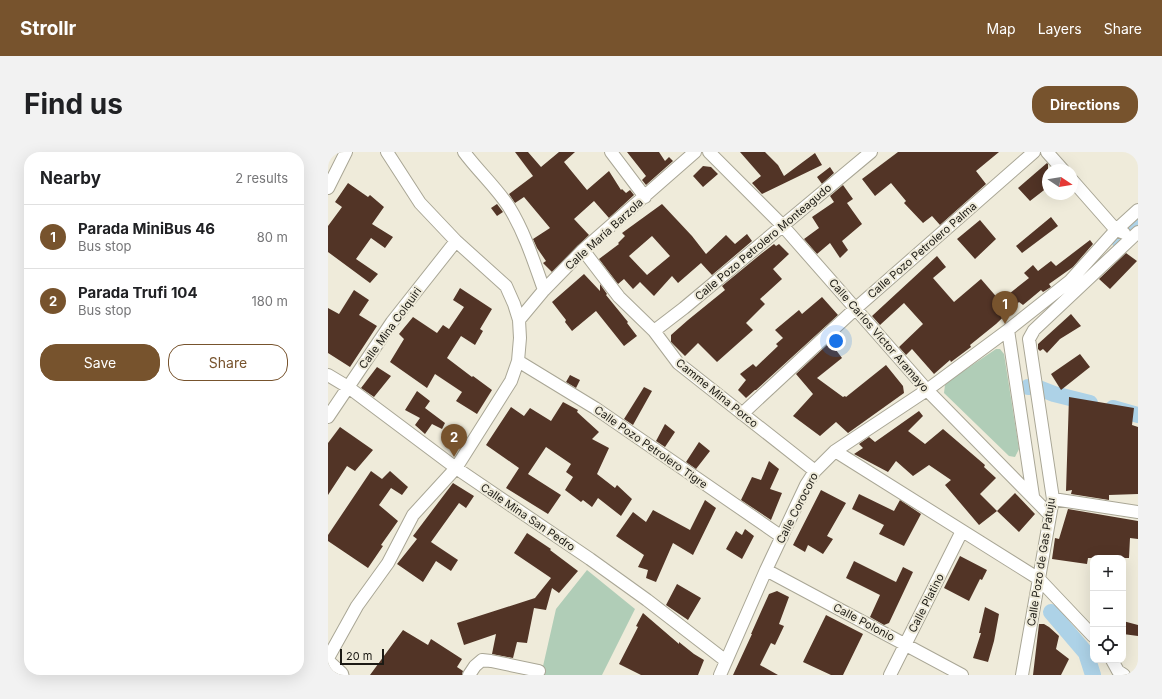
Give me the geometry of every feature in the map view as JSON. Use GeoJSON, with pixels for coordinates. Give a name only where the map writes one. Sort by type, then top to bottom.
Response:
{"type":"FeatureCollection","features":[{"type":"Feature","properties":{"kind":"street"},"geometry":{"type":"LineString","coordinates":[[328,188],[346,152]]}},
{"type":"Feature","properties":{"kind":"street"},"geometry":{"type":"LineString","coordinates":[[328,658],[357,606],[388,563],[413,515],[456,468],[511,382],[518,361],[520,338],[519,320],[506,286],[456,241],[420,203],[387,152]]}},
{"type":"Feature","properties":{"kind":"street"},"geometry":{"type":"LineString","coordinates":[[464,152],[489,180],[508,206],[520,228],[544,290]]}},
{"type":"Feature","properties":{"kind":"street"},"geometry":{"type":"LineString","coordinates":[[611,152],[645,197]]}},
{"type":"Feature","properties":{"kind":"street","name":"Calle María Barzola"},"geometry":{"type":"LineString","coordinates":[[519,320],[544,290],[583,250],[695,152]]}},
{"type":"Feature","properties":{"kind":"street","name":"Calle Carlos Victor Aramayo"},"geometry":{"type":"LineString","coordinates":[[709,152],[782,225],[927,390],[1033,496],[1050,515]]}},
{"type":"Feature","properties":{"kind":"street","name":"Calle Pozo Petrolero Monteagudo"},"geometry":{"type":"LineString","coordinates":[[654,330],[684,308],[871,152]]}},
{"type":"Feature","properties":{"kind":"street","name":"Calle Pozo Petrolero Palma"},"geometry":{"type":"LineString","coordinates":[[742,414],[855,309],[1034,152]]}},
{"type":"Feature","properties":{"kind":"street"},"geometry":{"type":"LineString","coordinates":[[1047,152],[1058,164]]}},
{"type":"Feature","properties":{"kind":"street"},"geometry":{"type":"LineString","coordinates":[[1078,187],[1116,230],[1136,234]]}},
{"type":"Feature","properties":{"kind":"street","name":"Calle Corocoro"},"geometry":{"type":"LineString","coordinates":[[720,675],[766,570],[806,485],[815,471],[835,451],[927,390],[1008,330],[1070,281],[1116,230],[1138,210]]}},
{"type":"Feature","properties":{"kind":"street","name":"Calle Pozo de Gas Patuju"},"geometry":{"type":"LineString","coordinates":[[1022,675],[1053,499],[1029,339],[1034,330],[1136,234]]}},
{"type":"Feature","properties":{"kind":"street","name":"Calle Mina Colquiri"},"geometry":{"type":"LineString","coordinates":[[328,417],[392,322],[456,241]]}},
{"type":"Feature","properties":{"kind":"street","name":"Camme Mina Porco"},"geometry":{"type":"LineString","coordinates":[[583,250],[619,297],[654,330],[678,363],[815,471]]}},
{"type":"Feature","properties":{"kind":"street"},"geometry":{"type":"LineString","coordinates":[[1008,330],[1033,496]]}},
{"type":"Feature","properties":{"kind":"street","name":"Calle Pozo Petrolero Tigre"},"geometry":{"type":"LineString","coordinates":[[518,361],[594,408],[782,537]]}},
{"type":"Feature","properties":{"kind":"street","name":"Calle Mina San Pedro"},"geometry":{"type":"LineString","coordinates":[[328,375],[348,387],[456,468],[590,559],[647,600],[726,661]]}},
{"type":"Feature","properties":{"kind":"street"},"geometry":{"type":"LineString","coordinates":[[835,451],[1039,579],[1090,633]]}},
{"type":"Feature","properties":{"kind":"street"},"geometry":{"type":"LineString","coordinates":[[1053,499],[1138,512]]}},
{"type":"Feature","properties":{"kind":"street","name":"Calle Platino"},"geometry":{"type":"LineString","coordinates":[[890,675],[962,531]]}},
{"type":"Feature","properties":{"kind":"street","name":"Calle Polonio"},"geometry":{"type":"LineString","coordinates":[[766,570],[962,675]]}},
{"type":"Feature","properties":{"kind":"street"},"geometry":{"type":"LineString","coordinates":[[469,675],[475,666],[482,660],[539,671]]}},
{"type":"Feature","properties":{"kind":"street"},"geometry":{"type":"LineString","coordinates":[[1114,663],[1118,671],[1124,675]]}},
{"type":"Feature","properties":{"kind":"street"},"geometry":{"type":"LineString","coordinates":[[328,664],[340,675]]}},
{"type":"Feature","properties":{"kind":"green space"},"geometry":{"type":"Polygon","coordinates":[[[996,349],[1000,349],[1004,354],[1019,449],[1015,457],[1009,456],[944,393],[947,382],[996,349]]]}},
{"type":"Feature","properties":{"kind":"green space"},"geometry":{"type":"Polygon","coordinates":[[[587,570],[635,609],[602,675],[541,675],[556,609],[587,570]]]}},
{"type":"Feature","properties":{"kind":"building"},"geometry":{"type":"Polygon","coordinates":[[[515,152],[528,152],[541,167],[559,152],[575,152],[564,162],[587,190],[609,171],[621,190],[622,189],[626,193],[630,190],[634,195],[609,218],[594,201],[574,219],[589,235],[552,272],[543,263],[546,261],[533,239],[550,228],[524,197],[515,203],[509,194],[533,176],[515,152]]]}},
{"type":"Feature","properties":{"kind":"building"},"geometry":{"type":"Polygon","coordinates":[[[627,152],[659,152],[665,161],[669,157],[673,161],[646,185],[642,180],[646,176],[627,152]]]}},
{"type":"Feature","properties":{"kind":"building"},"geometry":{"type":"Polygon","coordinates":[[[740,152],[765,152],[778,165],[784,176],[815,153],[822,165],[762,194],[752,183],[761,176],[740,152]]]}},
{"type":"Feature","properties":{"kind":"building"},"geometry":{"type":"Polygon","coordinates":[[[898,152],[999,152],[976,171],[986,184],[940,225],[932,216],[923,223],[904,203],[906,201],[891,183],[875,196],[862,179],[898,152]]]}},
{"type":"Feature","properties":{"kind":"building"},"geometry":{"type":"Polygon","coordinates":[[[703,166],[711,167],[718,174],[703,187],[693,176],[703,166]]]}},
{"type":"Feature","properties":{"kind":"building"},"geometry":{"type":"Polygon","coordinates":[[[830,167],[834,173],[822,184],[817,177],[830,167]]]}},
{"type":"Feature","properties":{"kind":"building"},"geometry":{"type":"Polygon","coordinates":[[[1042,167],[1042,192],[1030,201],[1018,188],[1042,167]]]}},
{"type":"Feature","properties":{"kind":"building"},"geometry":{"type":"Polygon","coordinates":[[[348,183],[368,197],[370,195],[384,207],[372,224],[393,237],[385,248],[371,238],[356,259],[378,274],[370,283],[328,252],[328,226],[342,207],[335,202],[348,183]]]}},
{"type":"Feature","properties":{"kind":"building"},"geometry":{"type":"Polygon","coordinates":[[[843,185],[853,199],[847,203],[862,224],[842,241],[848,250],[840,258],[830,243],[817,254],[804,239],[819,228],[812,217],[834,202],[830,196],[843,185]]]}},
{"type":"Feature","properties":{"kind":"building"},"geometry":{"type":"Polygon","coordinates":[[[497,204],[503,212],[497,216],[491,208],[497,204]]]}},
{"type":"Feature","properties":{"kind":"building"},"geometry":{"type":"Polygon","coordinates":[[[662,204],[692,236],[706,254],[726,235],[735,244],[747,234],[752,241],[712,275],[701,263],[678,283],[672,276],[654,296],[640,282],[633,289],[624,279],[618,284],[599,259],[619,244],[618,243],[625,236],[622,233],[662,204]],[[652,236],[629,256],[647,275],[670,256],[652,236]]]}},
{"type":"Feature","properties":{"kind":"building"},"geometry":{"type":"Polygon","coordinates":[[[1051,217],[1058,226],[1022,253],[1016,246],[1051,217]]]}},
{"type":"Feature","properties":{"kind":"building"},"geometry":{"type":"Polygon","coordinates":[[[980,220],[996,239],[975,259],[957,239],[980,220]]]}},
{"type":"Feature","properties":{"kind":"building"},"geometry":{"type":"Polygon","coordinates":[[[1090,240],[1093,244],[1073,267],[1049,284],[1051,287],[1043,292],[1041,290],[1023,305],[1019,302],[996,324],[970,345],[971,347],[951,362],[950,360],[934,374],[912,349],[906,355],[899,347],[923,324],[904,303],[880,325],[872,316],[937,256],[946,267],[933,278],[954,302],[981,279],[1000,301],[1029,278],[1024,273],[1033,265],[1038,271],[1051,261],[1056,266],[1090,240]]]}},
{"type":"Feature","properties":{"kind":"building"},"geometry":{"type":"Polygon","coordinates":[[[774,244],[776,246],[779,244],[789,254],[773,269],[782,279],[760,299],[765,304],[746,323],[753,330],[717,362],[698,343],[685,356],[671,342],[671,335],[725,290],[722,286],[774,244]]]}},
{"type":"Feature","properties":{"kind":"building"},"geometry":{"type":"Polygon","coordinates":[[[1126,253],[1137,261],[1110,289],[1099,279],[1126,253]]]}},
{"type":"Feature","properties":{"kind":"building"},"geometry":{"type":"Polygon","coordinates":[[[584,274],[600,291],[600,284],[607,294],[606,295],[628,322],[627,323],[637,336],[624,346],[596,311],[572,331],[565,322],[566,320],[552,302],[584,274]]]}},
{"type":"Feature","properties":{"kind":"building"},"geometry":{"type":"Polygon","coordinates":[[[460,288],[492,309],[480,329],[483,331],[475,345],[461,336],[447,358],[492,390],[477,414],[456,401],[462,392],[435,374],[427,388],[390,362],[404,339],[399,334],[413,317],[437,333],[443,325],[449,329],[464,307],[453,300],[460,288]]]}},
{"type":"Feature","properties":{"kind":"building"},"geometry":{"type":"Polygon","coordinates":[[[354,290],[369,300],[359,315],[377,326],[350,367],[328,353],[328,308],[339,314],[354,290]]]}},
{"type":"Feature","properties":{"kind":"building"},"geometry":{"type":"Polygon","coordinates":[[[822,297],[838,315],[746,398],[738,390],[746,380],[740,374],[753,364],[756,367],[778,346],[776,344],[783,338],[775,330],[799,310],[802,314],[822,297]]]}},
{"type":"Feature","properties":{"kind":"building"},"geometry":{"type":"Polygon","coordinates":[[[1071,314],[1081,326],[1060,339],[1047,353],[1043,349],[1040,351],[1038,349],[1038,344],[1071,314]]]}},
{"type":"Feature","properties":{"kind":"building"},"geometry":{"type":"Polygon","coordinates":[[[830,342],[842,358],[817,378],[843,397],[846,397],[886,365],[903,386],[904,393],[848,433],[836,422],[820,436],[793,416],[813,394],[796,374],[830,342]]]}},
{"type":"Feature","properties":{"kind":"building"},"geometry":{"type":"Polygon","coordinates":[[[1080,354],[1090,367],[1061,390],[1051,374],[1080,354]]]}},
{"type":"Feature","properties":{"kind":"building"},"geometry":{"type":"Polygon","coordinates":[[[377,367],[391,376],[374,397],[361,388],[377,367]]]}},
{"type":"Feature","properties":{"kind":"building"},"geometry":{"type":"Polygon","coordinates":[[[570,375],[580,380],[576,388],[566,382],[570,375]]]}},
{"type":"Feature","properties":{"kind":"building"},"geometry":{"type":"Polygon","coordinates":[[[644,387],[652,391],[633,425],[624,419],[644,387]]]}},
{"type":"Feature","properties":{"kind":"building"},"geometry":{"type":"Polygon","coordinates":[[[417,391],[430,401],[425,408],[445,423],[442,429],[432,424],[425,434],[415,425],[420,418],[405,410],[417,391]]]}},
{"type":"Feature","properties":{"kind":"building"},"geometry":{"type":"Polygon","coordinates":[[[1069,397],[1134,408],[1132,425],[1138,427],[1138,494],[1109,495],[1109,500],[1071,494],[1072,490],[1066,491],[1069,397]]]}},
{"type":"Feature","properties":{"kind":"building"},"geometry":{"type":"Polygon","coordinates":[[[563,402],[578,410],[577,412],[599,432],[592,439],[609,448],[597,474],[615,488],[617,485],[632,499],[621,516],[598,498],[592,507],[583,500],[581,502],[565,490],[573,477],[566,472],[571,464],[546,447],[528,474],[561,495],[548,514],[506,488],[519,468],[486,445],[511,407],[524,416],[530,408],[551,421],[563,402]]]}},
{"type":"Feature","properties":{"kind":"building"},"geometry":{"type":"Polygon","coordinates":[[[919,411],[923,416],[908,431],[925,444],[943,429],[985,465],[984,467],[996,478],[980,494],[997,511],[979,525],[945,485],[951,480],[929,465],[913,476],[896,461],[888,472],[854,454],[863,448],[859,444],[869,437],[875,442],[919,411]]]}},
{"type":"Feature","properties":{"kind":"building"},"geometry":{"type":"Polygon","coordinates":[[[665,424],[675,432],[665,447],[656,441],[665,424]]]}},
{"type":"Feature","properties":{"kind":"building"},"geometry":{"type":"Polygon","coordinates":[[[340,427],[373,450],[355,471],[347,466],[328,495],[328,443],[340,427]]]}},
{"type":"Feature","properties":{"kind":"building"},"geometry":{"type":"Polygon","coordinates":[[[699,442],[710,451],[696,469],[686,462],[699,442]]]}},
{"type":"Feature","properties":{"kind":"building"},"geometry":{"type":"Polygon","coordinates":[[[769,461],[779,469],[770,489],[782,493],[771,520],[741,500],[752,477],[761,480],[769,461]]]}},
{"type":"Feature","properties":{"kind":"building"},"geometry":{"type":"Polygon","coordinates":[[[371,471],[382,479],[390,471],[408,487],[402,495],[391,488],[379,505],[398,521],[381,545],[383,546],[368,568],[328,541],[328,535],[371,471]]]}},
{"type":"Feature","properties":{"kind":"building"},"geometry":{"type":"Polygon","coordinates":[[[453,483],[474,496],[466,508],[459,503],[431,542],[458,560],[451,571],[436,561],[423,582],[397,564],[417,539],[413,536],[453,483]]]}},
{"type":"Feature","properties":{"kind":"building"},"geometry":{"type":"Polygon","coordinates":[[[821,490],[846,503],[827,536],[833,539],[823,554],[808,545],[805,552],[793,545],[821,490]]]}},
{"type":"Feature","properties":{"kind":"building"},"geometry":{"type":"Polygon","coordinates":[[[1015,493],[1035,514],[1019,532],[997,511],[1015,493]]]}},
{"type":"Feature","properties":{"kind":"building"},"geometry":{"type":"Polygon","coordinates":[[[859,494],[894,511],[900,500],[921,514],[904,546],[879,534],[884,525],[852,509],[859,494]]]}},
{"type":"Feature","properties":{"kind":"building"},"geometry":{"type":"Polygon","coordinates":[[[705,500],[716,508],[693,555],[673,543],[656,582],[646,578],[648,570],[638,567],[644,555],[616,536],[633,512],[646,522],[653,510],[690,530],[705,500]]]}},
{"type":"Feature","properties":{"kind":"building"},"geometry":{"type":"Polygon","coordinates":[[[1068,509],[1138,521],[1138,539],[1130,538],[1129,558],[1126,558],[1126,555],[1090,555],[1087,564],[1052,559],[1055,538],[1059,539],[1068,509]]]}},
{"type":"Feature","properties":{"kind":"building"},"geometry":{"type":"Polygon","coordinates":[[[745,529],[754,536],[742,559],[726,549],[736,531],[742,535],[745,529]]]}},
{"type":"Feature","properties":{"kind":"building"},"geometry":{"type":"Polygon","coordinates":[[[527,533],[551,549],[550,550],[578,571],[559,593],[552,588],[546,610],[534,608],[527,643],[517,642],[513,658],[492,654],[496,634],[464,645],[457,623],[535,598],[551,578],[514,553],[527,533]]]}},
{"type":"Feature","properties":{"kind":"building"},"geometry":{"type":"Polygon","coordinates":[[[960,556],[987,570],[982,580],[980,579],[969,601],[944,588],[960,556]]]}},
{"type":"Feature","properties":{"kind":"building"},"geometry":{"type":"Polygon","coordinates":[[[854,561],[896,582],[903,567],[913,572],[889,623],[884,625],[870,617],[880,595],[846,578],[854,561]]]}},
{"type":"Feature","properties":{"kind":"building"},"geometry":{"type":"Polygon","coordinates":[[[677,584],[701,598],[688,620],[666,605],[677,584]]]}},
{"type":"Feature","properties":{"kind":"building"},"geometry":{"type":"Polygon","coordinates":[[[777,591],[789,597],[779,624],[784,626],[775,645],[771,643],[760,665],[778,675],[733,675],[769,594],[777,591]]]}},
{"type":"Feature","properties":{"kind":"building"},"geometry":{"type":"Polygon","coordinates":[[[985,607],[999,614],[988,662],[973,658],[981,633],[979,633],[985,607]]]}},
{"type":"Feature","properties":{"kind":"building"},"geometry":{"type":"Polygon","coordinates":[[[643,613],[679,644],[679,642],[704,660],[698,675],[641,675],[619,664],[638,627],[636,626],[643,613]]]}},
{"type":"Feature","properties":{"kind":"building"},"geometry":{"type":"Polygon","coordinates":[[[826,615],[863,634],[843,675],[831,675],[803,662],[826,615]]]}},
{"type":"Feature","properties":{"kind":"building"},"geometry":{"type":"Polygon","coordinates":[[[1126,622],[1138,625],[1138,636],[1126,634],[1126,622]]]}},
{"type":"Feature","properties":{"kind":"building"},"geometry":{"type":"Polygon","coordinates":[[[1039,624],[1044,624],[1049,627],[1059,636],[1056,649],[1069,659],[1061,675],[1033,675],[1039,624]]]}},
{"type":"Feature","properties":{"kind":"building"},"geometry":{"type":"Polygon","coordinates":[[[403,630],[428,645],[431,639],[462,659],[457,667],[463,671],[462,675],[370,675],[403,630]]]}},
{"type":"Feature","properties":{"kind":"waterway"},"geometry":{"type":"LineString","coordinates":[[1120,242],[1138,224]]}},
{"type":"Feature","properties":{"kind":"waterway"},"geometry":{"type":"LineString","coordinates":[[1028,387],[1036,387],[1054,394],[1090,403]]}},
{"type":"Feature","properties":{"kind":"waterway"},"geometry":{"type":"LineString","coordinates":[[1113,408],[1138,415]]}},
{"type":"Feature","properties":{"kind":"waterway"},"geometry":{"type":"LineString","coordinates":[[1051,612],[1086,653],[1093,675]]}},
{"type":"Feature","properties":{"kind":"place","name":"Parada MiniBus 46"},"geometry":{"type":"Point","coordinates":[1005,324]}},
{"type":"Feature","properties":{"kind":"place","name":"Parada Trufi 104"},"geometry":{"type":"Point","coordinates":[454,457]}}]}
